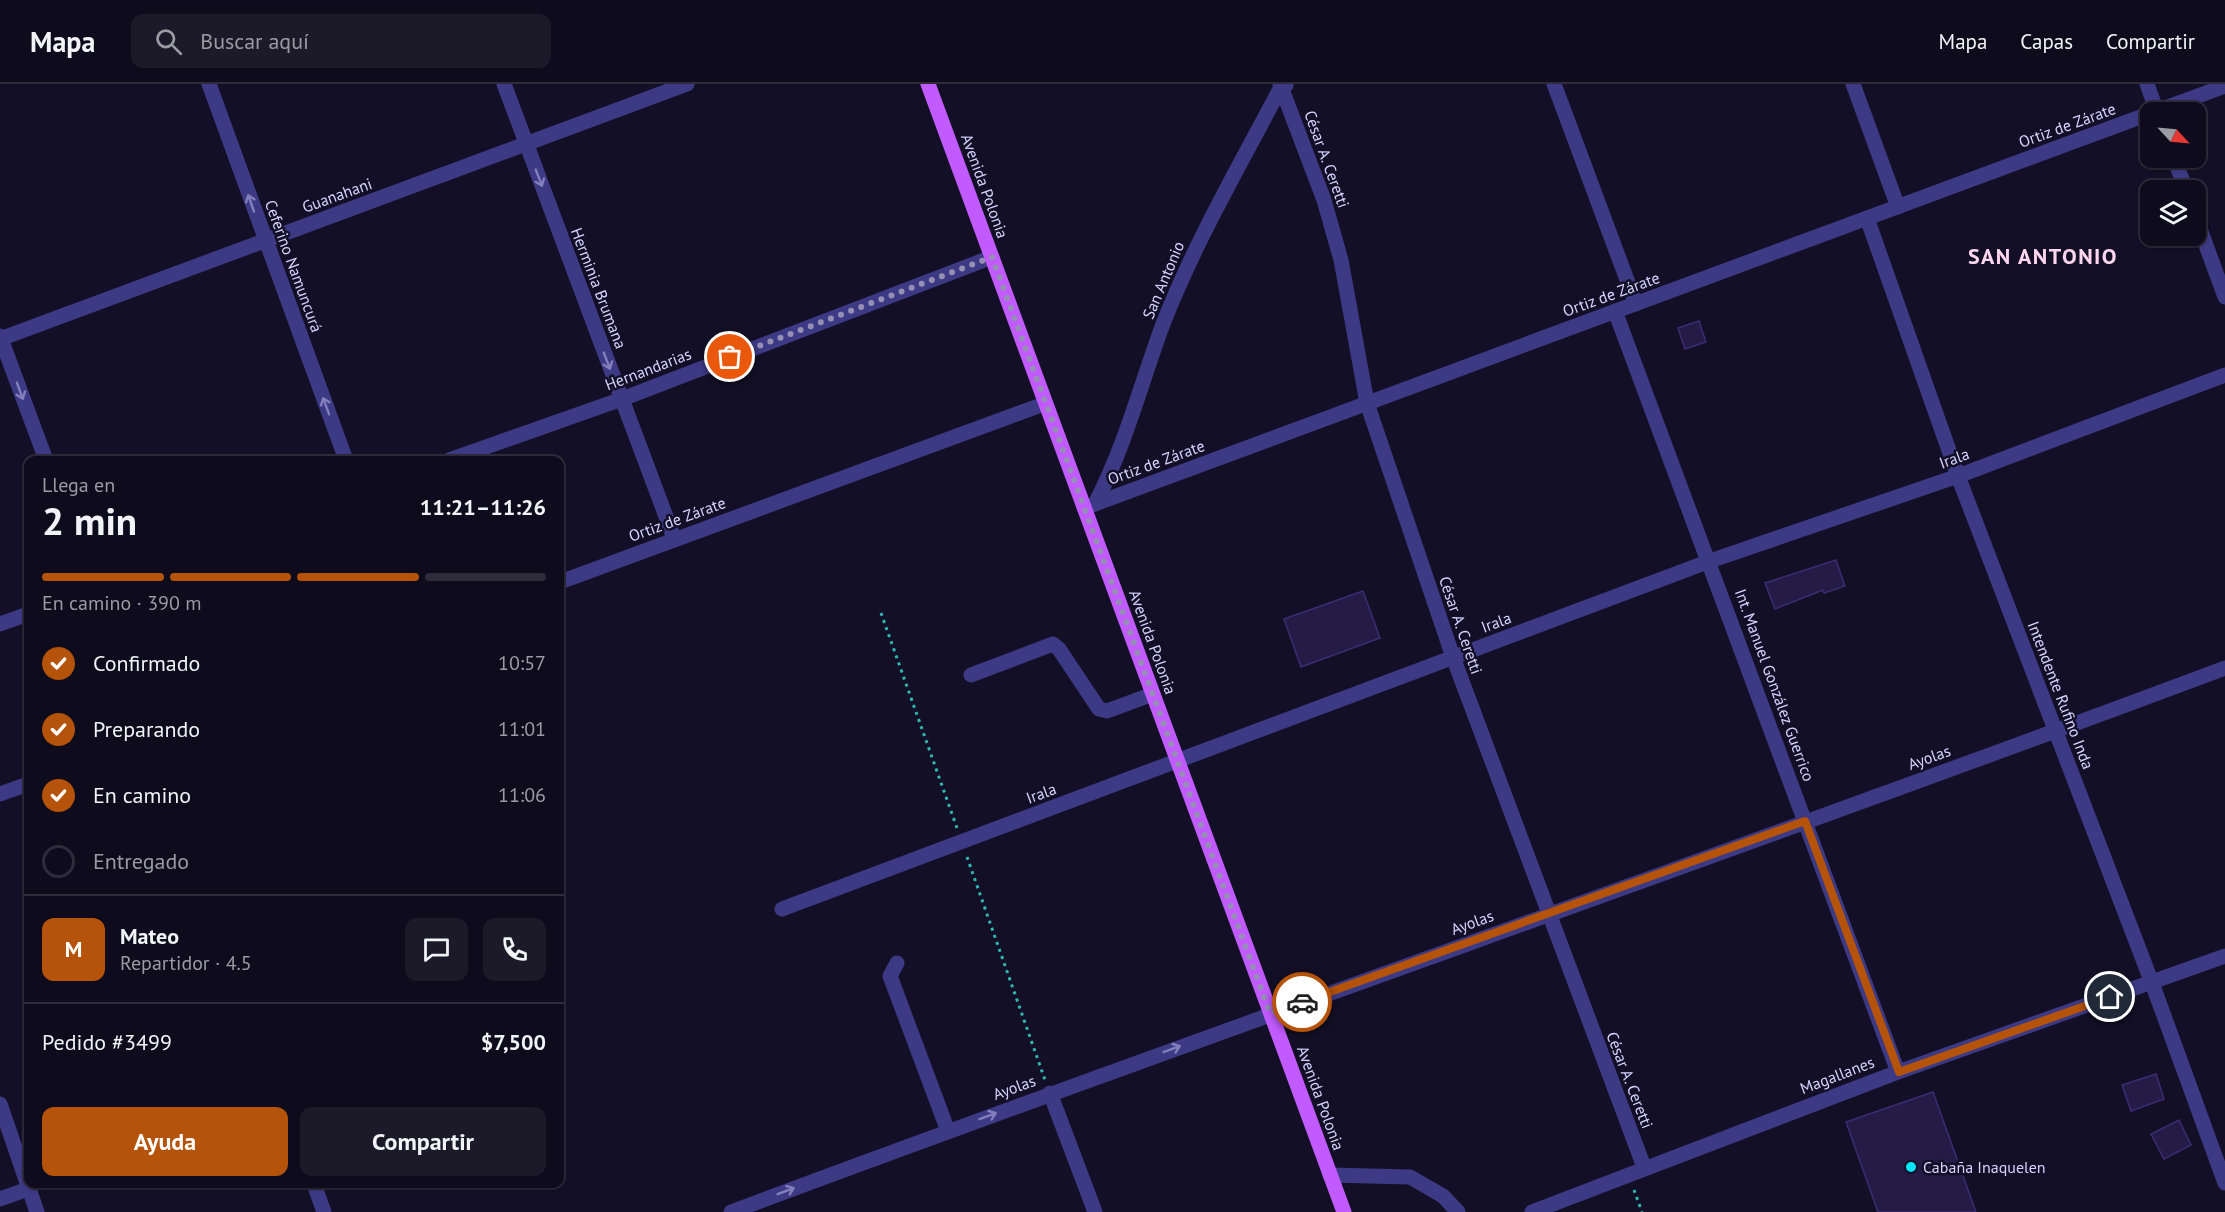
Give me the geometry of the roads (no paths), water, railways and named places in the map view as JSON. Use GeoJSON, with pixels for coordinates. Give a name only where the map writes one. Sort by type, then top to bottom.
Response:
{"type":"FeatureCollection","features":[{"type":"Feature","properties":{"kind":"main road","name":"Avenida Polonia"},"geometry":{"type":"LineString","coordinates":[[928,84],[1044,404],[1090,506],[1153,694],[1344,1212]]}},
{"type":"Feature","properties":{"kind":"street","name":"Ceferino Namuncurá"},"geometry":{"type":"LineString","coordinates":[[209,84],[264,241],[345,456]]}},
{"type":"Feature","properties":{"kind":"street","name":"Herminia Brumana"},"geometry":{"type":"LineString","coordinates":[[504,84],[674,538]]}},
{"type":"Feature","properties":{"kind":"street","name":"Guanahani"},"geometry":{"type":"LineString","coordinates":[[0,338],[687,84]]}},
{"type":"Feature","properties":{"kind":"street"},"geometry":{"type":"LineString","coordinates":[[1554,84],[1636,304]]}},
{"type":"Feature","properties":{"kind":"street"},"geometry":{"type":"LineString","coordinates":[[1853,84],[1898,207]]}},
{"type":"Feature","properties":{"kind":"street"},"geometry":{"type":"LineString","coordinates":[[2147,84],[2152,102]]}},
{"type":"Feature","properties":{"kind":"street","name":"César A. Ceretti"},"geometry":{"type":"LineString","coordinates":[[1283,85],[1324,200],[1338,250],[1367,403],[1453,657],[1644,1167]]}},
{"type":"Feature","properties":{"kind":"street","name":"San Antonio"},"geometry":{"type":"LineString","coordinates":[[1090,506],[1117,462],[1163,325],[1193,252],[1283,85]]}},
{"type":"Feature","properties":{"kind":"street","name":"Ortiz de Zárate"},"geometry":{"type":"LineString","coordinates":[[2182,102],[2225,86]]}},
{"type":"Feature","properties":{"kind":"street","name":"Ortiz de Zárate"},"geometry":{"type":"LineString","coordinates":[[1090,506],[2140,118]]}},
{"type":"Feature","properties":{"kind":"street","name":"Intendente Rufino Inda"},"geometry":{"type":"LineString","coordinates":[[1867,218],[1958,476],[2152,982],[2225,1183]]}},
{"type":"Feature","properties":{"kind":"street"},"geometry":{"type":"LineString","coordinates":[[2206,245],[2225,297]]}},
{"type":"Feature","properties":{"kind":"street","name":"Hernandarias"},"geometry":{"type":"LineString","coordinates":[[460,456],[622,399],[992,257]]}},
{"type":"Feature","properties":{"kind":"street","name":"Int. Manuel González Guerrico"},"geometry":{"type":"LineString","coordinates":[[1616,311],[1899,1072]]}},
{"type":"Feature","properties":{"kind":"street"},"geometry":{"type":"LineString","coordinates":[[0,338],[44,456]]}},
{"type":"Feature","properties":{"kind":"street","name":"Irala"},"geometry":{"type":"LineString","coordinates":[[782,909],[1710,561],[1958,476],[2225,375]]}},
{"type":"Feature","properties":{"kind":"street","name":"Ortiz de Zárate"},"geometry":{"type":"LineString","coordinates":[[564,580],[674,538],[1044,404]]}},
{"type":"Feature","properties":{"kind":"street"},"geometry":{"type":"LineString","coordinates":[[0,624],[24,615]]}},
{"type":"Feature","properties":{"kind":"street"},"geometry":{"type":"LineString","coordinates":[[971,675],[1053,644],[1059,649],[1099,709],[1107,711],[1153,694]]}},
{"type":"Feature","properties":{"kind":"street","name":"Ayolas"},"geometry":{"type":"LineString","coordinates":[[731,1212],[1050,1093],[2055,732],[2225,668]]}},
{"type":"Feature","properties":{"kind":"street"},"geometry":{"type":"LineString","coordinates":[[0,794],[24,785]]}},
{"type":"Feature","properties":{"kind":"street","name":"Magallanes"},"geometry":{"type":"LineString","coordinates":[[1532,1212],[1644,1167],[1899,1072],[2225,956]]}},
{"type":"Feature","properties":{"kind":"street"},"geometry":{"type":"LineString","coordinates":[[897,963],[890,976],[948,1131]]}},
{"type":"Feature","properties":{"kind":"street"},"geometry":{"type":"LineString","coordinates":[[1050,1093],[1095,1212]]}},
{"type":"Feature","properties":{"kind":"street"},"geometry":{"type":"LineString","coordinates":[[0,1104],[24,1177]]}},
{"type":"Feature","properties":{"kind":"street"},"geometry":{"type":"LineString","coordinates":[[1330,1175],[1410,1177],[1443,1196],[1458,1212]]}},
{"type":"Feature","properties":{"kind":"street"},"geometry":{"type":"LineString","coordinates":[[315,1188],[324,1212]]}},
{"type":"Feature","properties":{"kind":"street"},"geometry":{"type":"LineString","coordinates":[[0,1199],[28,1189],[37,1212]]}},
{"type":"Feature","properties":{"kind":"place","name":"Cabaña Inaquelen"},"geometry":{"type":"Point","coordinates":[1911,1167]}},
{"type":"Feature","properties":{"kind":"district","name":"SAN ANTONIO"},"geometry":{"type":"Point","coordinates":[2043,256]}}]}
